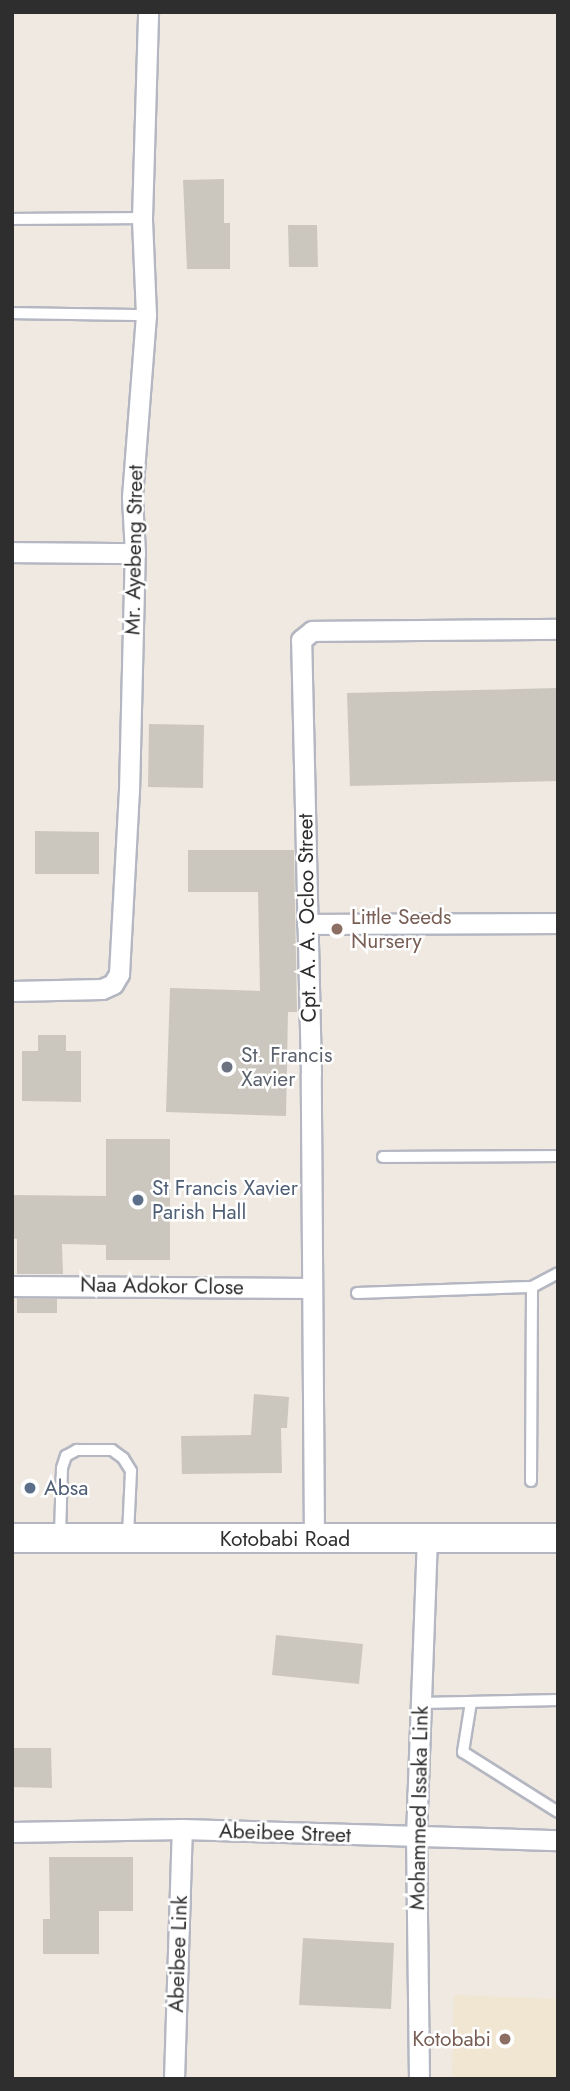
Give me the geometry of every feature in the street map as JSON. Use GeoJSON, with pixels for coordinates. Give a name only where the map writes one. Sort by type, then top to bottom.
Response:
{"type":"FeatureCollection","features":[{"type":"Feature","properties":{"kind":"street","name":"Mr. Ayebeng Street"},"geometry":{"type":"LineString","coordinates":[[12,991],[102,989],[113,984],[119,974],[129,791],[135,552],[132,497],[146,315],[142,218],[148,12]]}},
{"type":"Feature","properties":{"kind":"street"},"geometry":{"type":"LineString","coordinates":[[12,552],[135,552]]}},
{"type":"Feature","properties":{"kind":"street","name":"Cpt. A. A. Ocloo Street"},"geometry":{"type":"LineString","coordinates":[[314,1540],[311,1074],[301,640],[312,631],[558,629]]}},
{"type":"Feature","properties":{"kind":"street"},"geometry":{"type":"LineString","coordinates":[[307,924],[558,923]]}},
{"type":"Feature","properties":{"kind":"street","name":"Naa Adokor Close"},"geometry":{"type":"LineString","coordinates":[[12,1286],[311,1288]]}},
{"type":"Feature","properties":{"kind":"street","name":"Kotobabi Road"},"geometry":{"type":"LineString","coordinates":[[12,1538],[558,1538]]}},
{"type":"Feature","properties":{"kind":"street","name":"Mohammed Issaka Link"},"geometry":{"type":"LineString","coordinates":[[419,2079],[416,1837],[427,1538]]}},
{"type":"Feature","properties":{"kind":"street","name":"Abeibee Street"},"geometry":{"type":"LineString","coordinates":[[12,1832],[182,1829],[558,1840]]}},
{"type":"Feature","properties":{"kind":"street","name":"Abeibee Link"},"geometry":{"type":"LineString","coordinates":[[174,2079],[182,1829]]}},
{"type":"Feature","properties":{"kind":"lane"},"geometry":{"type":"LineString","coordinates":[[12,219],[142,218]]}},
{"type":"Feature","properties":{"kind":"lane"},"geometry":{"type":"LineString","coordinates":[[12,313],[146,315]]}},
{"type":"Feature","properties":{"kind":"lane"},"geometry":{"type":"LineString","coordinates":[[383,1157],[558,1156]]}},
{"type":"Feature","properties":{"kind":"lane"},"geometry":{"type":"LineString","coordinates":[[357,1293],[532,1287],[558,1273]]}},
{"type":"Feature","properties":{"kind":"lane"},"geometry":{"type":"LineString","coordinates":[[531,1481],[532,1287]]}},
{"type":"Feature","properties":{"kind":"lane"},"geometry":{"type":"LineString","coordinates":[[60,1539],[62,1468],[66,1456],[77,1450],[112,1450],[123,1458],[131,1471],[128,1539]]}},
{"type":"Feature","properties":{"kind":"lane"},"geometry":{"type":"LineString","coordinates":[[421,1703],[558,1700]]}},
{"type":"Feature","properties":{"kind":"lane"},"geometry":{"type":"LineString","coordinates":[[471,1702],[463,1752],[558,1812]]}},
{"type":"Feature","properties":{"kind":"shaded area","name":"Kotobabi"},"geometry":{"type":"Polygon","coordinates":[[[454,1995],[558,1999],[558,2079],[452,2079],[454,1995]]]}},
{"type":"Feature","properties":{"kind":"building"},"geometry":{"type":"Polygon","coordinates":[[[224,179],[224,223],[230,223],[230,269],[187,269],[183,180],[224,179]]]}},
{"type":"Feature","properties":{"kind":"building"},"geometry":{"type":"Polygon","coordinates":[[[288,225],[317,225],[318,267],[289,267],[288,225]]]}},
{"type":"Feature","properties":{"kind":"building"},"geometry":{"type":"Polygon","coordinates":[[[558,688],[558,781],[350,786],[347,693],[558,688]]]}},
{"type":"Feature","properties":{"kind":"building"},"geometry":{"type":"Polygon","coordinates":[[[149,724],[204,725],[203,788],[148,787],[149,724]]]}},
{"type":"Feature","properties":{"kind":"building"},"geometry":{"type":"Polygon","coordinates":[[[35,831],[99,832],[99,874],[35,874],[35,831]]]}},
{"type":"Feature","properties":{"kind":"building"},"geometry":{"type":"Polygon","coordinates":[[[188,850],[294,850],[297,1012],[288,1012],[286,1116],[166,1112],[170,988],[260,991],[258,892],[188,892],[188,850]]]}},
{"type":"Feature","properties":{"kind":"building"},"geometry":{"type":"Polygon","coordinates":[[[38,1035],[66,1035],[66,1051],[81,1051],[81,1102],[22,1101],[22,1051],[38,1051],[38,1035]]]}},
{"type":"Feature","properties":{"kind":"building"},"geometry":{"type":"Polygon","coordinates":[[[106,1139],[170,1139],[170,1260],[106,1260],[106,1245],[62,1244],[63,1274],[17,1274],[17,1239],[12,1238],[12,1195],[106,1196],[106,1139]]]}},
{"type":"Feature","properties":{"kind":"building"},"geometry":{"type":"Polygon","coordinates":[[[17,1298],[57,1299],[57,1313],[17,1313],[17,1298]]]}},
{"type":"Feature","properties":{"kind":"building"},"geometry":{"type":"Polygon","coordinates":[[[254,1394],[289,1397],[287,1428],[281,1428],[282,1473],[182,1474],[181,1436],[251,1435],[254,1394]]]}},
{"type":"Feature","properties":{"kind":"building"},"geometry":{"type":"Polygon","coordinates":[[[276,1635],[363,1644],[359,1684],[272,1675],[276,1635]]]}},
{"type":"Feature","properties":{"kind":"building"},"geometry":{"type":"Polygon","coordinates":[[[12,1748],[51,1748],[52,1788],[12,1787],[12,1748]]]}},
{"type":"Feature","properties":{"kind":"building"},"geometry":{"type":"Polygon","coordinates":[[[49,1857],[133,1857],[133,1911],[99,1911],[99,1954],[43,1954],[43,1919],[50,1919],[49,1857]]]}},
{"type":"Feature","properties":{"kind":"building"},"geometry":{"type":"Polygon","coordinates":[[[303,1938],[394,1943],[391,2009],[299,2005],[303,1938]]]}},
{"type":"Feature","properties":{"kind":"place","name":"Little Seeds Nursery"},"geometry":{"type":"Point","coordinates":[337,929]}},
{"type":"Feature","properties":{"kind":"place","name":"St. Francis Xavier"},"geometry":{"type":"Point","coordinates":[227,1067]}},
{"type":"Feature","properties":{"kind":"place","name":"St Francis Xavier Parish Hall"},"geometry":{"type":"Point","coordinates":[138,1200]}},
{"type":"Feature","properties":{"kind":"place","name":"Absa"},"geometry":{"type":"Point","coordinates":[30,1488]}},
{"type":"Feature","properties":{"kind":"place","name":"Kotobabi"},"geometry":{"type":"Point","coordinates":[505,2039]}}]}
